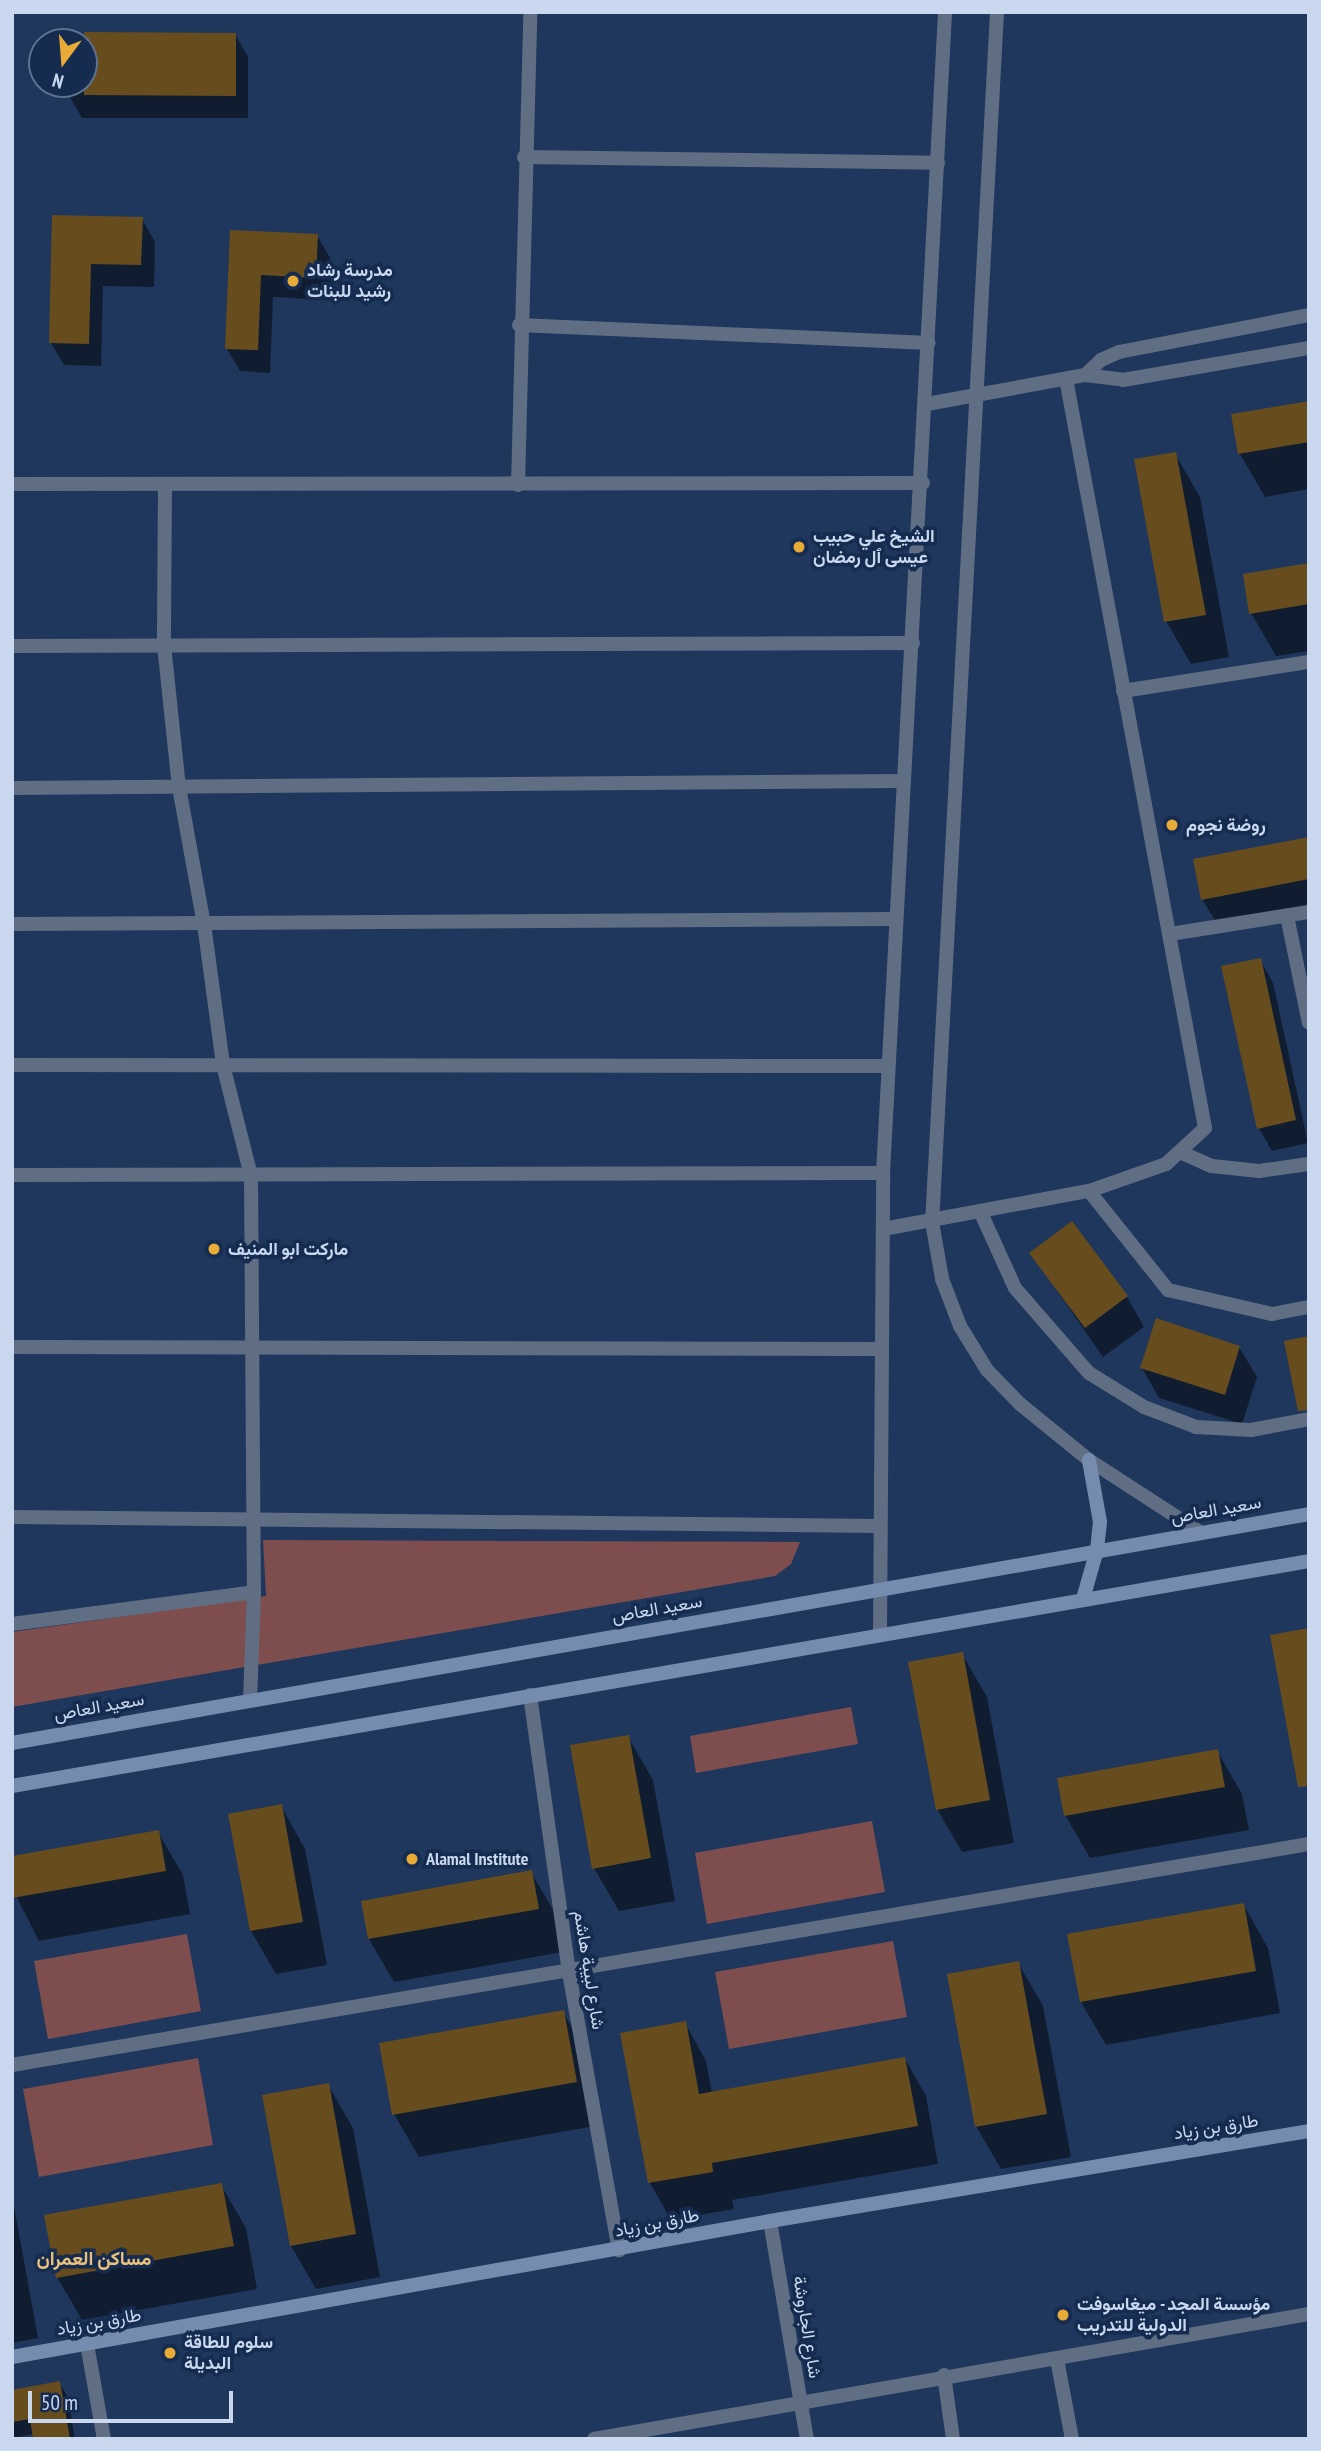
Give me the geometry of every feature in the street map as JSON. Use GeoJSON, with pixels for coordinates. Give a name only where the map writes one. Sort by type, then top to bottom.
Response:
{"type":"FeatureCollection","features":[{"type":"Feature","properties":{"kind":"main road"},"geometry":{"type":"LineString","coordinates":[[1083,1599],[1097,1550],[1097,1494],[1089,1460]]}},
{"type":"Feature","properties":{"kind":"main road","name":"سعيد العاص"},"geometry":{"type":"LineString","coordinates":[[12,1743],[1309,1514]]}},
{"type":"Feature","properties":{"kind":"main road"},"geometry":{"type":"LineString","coordinates":[[12,1786],[1309,1561]]}},
{"type":"Feature","properties":{"kind":"main road","name":"طارق بن زياد"},"geometry":{"type":"LineString","coordinates":[[12,2357],[770,2221],[1309,2131]]}},
{"type":"Feature","properties":{"kind":"street"},"geometry":{"type":"LineString","coordinates":[[518,485],[519,326],[530,12]]}},
{"type":"Feature","properties":{"kind":"street"},"geometry":{"type":"LineString","coordinates":[[880,1634],[883,1173],[923,483],[945,12]]}},
{"type":"Feature","properties":{"kind":"street"},"geometry":{"type":"LineString","coordinates":[[997,12],[979,396],[932,1222],[943,1279],[960,1326],[987,1370],[1020,1404],[1089,1460],[1200,1532]]}},
{"type":"Feature","properties":{"kind":"street"},"geometry":{"type":"LineString","coordinates":[[524,157],[938,163]]}},
{"type":"Feature","properties":{"kind":"street"},"geometry":{"type":"LineString","coordinates":[[1086,375],[1101,360],[1119,352],[1309,315]]}},
{"type":"Feature","properties":{"kind":"street"},"geometry":{"type":"LineString","coordinates":[[519,326],[929,343]]}},
{"type":"Feature","properties":{"kind":"street"},"geometry":{"type":"LineString","coordinates":[[927,404],[1086,375],[1123,380],[1309,348]]}},
{"type":"Feature","properties":{"kind":"street"},"geometry":{"type":"LineString","coordinates":[[883,1229],[981,1213],[1088,1191],[1166,1164],[1205,1128],[1066,379]]}},
{"type":"Feature","properties":{"kind":"street"},"geometry":{"type":"LineString","coordinates":[[12,484],[923,483]]}},
{"type":"Feature","properties":{"kind":"street"},"geometry":{"type":"LineString","coordinates":[[165,484],[164,645],[179,788],[204,925],[223,1065],[251,1177],[251,1519],[254,1592],[250,1699]]}},
{"type":"Feature","properties":{"kind":"street"},"geometry":{"type":"LineString","coordinates":[[12,646],[913,643]]}},
{"type":"Feature","properties":{"kind":"street"},"geometry":{"type":"LineString","coordinates":[[1124,691],[1309,662]]}},
{"type":"Feature","properties":{"kind":"street"},"geometry":{"type":"LineString","coordinates":[[12,788],[904,782]]}},
{"type":"Feature","properties":{"kind":"street"},"geometry":{"type":"LineString","coordinates":[[1170,934],[1309,912]]}},
{"type":"Feature","properties":{"kind":"street"},"geometry":{"type":"LineString","coordinates":[[1287,916],[1309,1023]]}},
{"type":"Feature","properties":{"kind":"street"},"geometry":{"type":"LineString","coordinates":[[12,924],[896,919]]}},
{"type":"Feature","properties":{"kind":"street"},"geometry":{"type":"LineString","coordinates":[[12,1065],[888,1066]]}},
{"type":"Feature","properties":{"kind":"street"},"geometry":{"type":"LineString","coordinates":[[1180,1152],[1212,1166],[1259,1171],[1309,1164]]}},
{"type":"Feature","properties":{"kind":"street"},"geometry":{"type":"LineString","coordinates":[[12,1175],[251,1177],[883,1173]]}},
{"type":"Feature","properties":{"kind":"street"},"geometry":{"type":"LineString","coordinates":[[1088,1191],[1168,1290],[1272,1314],[1309,1307]]}},
{"type":"Feature","properties":{"kind":"street"},"geometry":{"type":"LineString","coordinates":[[981,1213],[1015,1288],[1089,1373],[1144,1407],[1196,1427],[1251,1430],[1309,1419]]}},
{"type":"Feature","properties":{"kind":"street"},"geometry":{"type":"LineString","coordinates":[[12,1347],[881,1349]]}},
{"type":"Feature","properties":{"kind":"street"},"geometry":{"type":"LineString","coordinates":[[12,1517],[879,1526]]}},
{"type":"Feature","properties":{"kind":"street"},"geometry":{"type":"LineString","coordinates":[[12,1624],[254,1592]]}},
{"type":"Feature","properties":{"kind":"street","name":"شارع لبيبة هاشم"},"geometry":{"type":"LineString","coordinates":[[530,1695],[568,1967],[619,2250]]}},
{"type":"Feature","properties":{"kind":"street"},"geometry":{"type":"LineString","coordinates":[[12,2065],[568,1967],[1309,1844]]}},
{"type":"Feature","properties":{"kind":"street","name":"شارع الجاروشة"},"geometry":{"type":"LineString","coordinates":[[770,2221],[807,2439]]}},
{"type":"Feature","properties":{"kind":"street"},"geometry":{"type":"LineString","coordinates":[[594,2439],[944,2375],[1057,2360],[1309,2314]]}},
{"type":"Feature","properties":{"kind":"street"},"geometry":{"type":"LineString","coordinates":[[87,2344],[104,2439]]}},
{"type":"Feature","properties":{"kind":"street"},"geometry":{"type":"LineString","coordinates":[[1057,2360],[1072,2439]]}},
{"type":"Feature","properties":{"kind":"street"},"geometry":{"type":"LineString","coordinates":[[944,2375],[953,2439]]}},
{"type":"Feature","properties":{"kind":"shaded area"},"geometry":{"type":"Polygon","coordinates":[[[263,1540],[800,1542],[791,1564],[775,1576],[12,1707],[12,1632],[266,1596],[263,1540]]]}},
{"type":"Feature","properties":{"kind":"shaded area"},"geometry":{"type":"Polygon","coordinates":[[[851,1707],[858,1744],[696,1773],[690,1736],[851,1707]]]}},
{"type":"Feature","properties":{"kind":"shaded area"},"geometry":{"type":"Polygon","coordinates":[[[872,1821],[885,1892],[707,1924],[695,1853],[872,1821]]]}},
{"type":"Feature","properties":{"kind":"shaded area"},"geometry":{"type":"Polygon","coordinates":[[[187,1934],[201,2011],[48,2039],[34,1961],[187,1934]]]}},
{"type":"Feature","properties":{"kind":"shaded area"},"geometry":{"type":"Polygon","coordinates":[[[893,1941],[907,2017],[729,2049],[715,1972],[893,1941]]]}},
{"type":"Feature","properties":{"kind":"shaded area"},"geometry":{"type":"Polygon","coordinates":[[[198,2058],[213,2145],[39,2177],[23,2089],[198,2058]]]}},
{"type":"Feature","properties":{"kind":"building"},"geometry":{"type":"Polygon","coordinates":[[[98,32],[236,33],[236,96],[98,95],[98,32]]]}},
{"type":"Feature","properties":{"kind":"building"},"geometry":{"type":"Polygon","coordinates":[[[52,215],[143,217],[141,265],[91,264],[89,344],[49,343],[52,215]]]}},
{"type":"Feature","properties":{"kind":"building"},"geometry":{"type":"Polygon","coordinates":[[[230,230],[318,234],[316,278],[261,275],[258,350],[225,349],[230,230]]]}},
{"type":"Feature","properties":{"kind":"building"},"geometry":{"type":"Polygon","coordinates":[[[1309,401],[1309,442],[1238,454],[1231,414],[1309,401]]]}},
{"type":"Feature","properties":{"kind":"building"},"geometry":{"type":"Polygon","coordinates":[[[1176,452],[1206,615],[1164,622],[1134,459],[1176,452]]]}},
{"type":"Feature","properties":{"kind":"building"},"geometry":{"type":"Polygon","coordinates":[[[1309,563],[1309,604],[1249,614],[1243,574],[1309,563]]]}},
{"type":"Feature","properties":{"kind":"building"},"geometry":{"type":"Polygon","coordinates":[[[1309,837],[1309,879],[1201,900],[1193,859],[1309,837]]]}},
{"type":"Feature","properties":{"kind":"building"},"geometry":{"type":"Polygon","coordinates":[[[1261,958],[1296,1120],[1257,1129],[1221,966],[1261,958]]]}},
{"type":"Feature","properties":{"kind":"building"},"geometry":{"type":"Polygon","coordinates":[[[1072,1221],[1128,1296],[1085,1328],[1029,1253],[1072,1221]]]}},
{"type":"Feature","properties":{"kind":"building"},"geometry":{"type":"Polygon","coordinates":[[[1156,1318],[1240,1346],[1225,1395],[1140,1368],[1156,1318]]]}},
{"type":"Feature","properties":{"kind":"building"},"geometry":{"type":"Polygon","coordinates":[[[1309,1336],[1309,1410],[1298,1411],[1284,1341],[1309,1336]]]}},
{"type":"Feature","properties":{"kind":"building"},"geometry":{"type":"Polygon","coordinates":[[[1309,1628],[1309,1786],[1298,1787],[1270,1635],[1309,1628]]]}},
{"type":"Feature","properties":{"kind":"building"},"geometry":{"type":"Polygon","coordinates":[[[963,1652],[990,1800],[936,1810],[908,1662],[963,1652]]]}},
{"type":"Feature","properties":{"kind":"building"},"geometry":{"type":"Polygon","coordinates":[[[629,1735],[651,1858],[592,1869],[570,1745],[629,1735]]]}},
{"type":"Feature","properties":{"kind":"building"},"geometry":{"type":"Polygon","coordinates":[[[1218,1749],[1225,1787],[1064,1816],[1057,1778],[1218,1749]]]}},
{"type":"Feature","properties":{"kind":"building"},"geometry":{"type":"Polygon","coordinates":[[[282,1804],[303,1922],[250,1931],[228,1814],[282,1804]]]}},
{"type":"Feature","properties":{"kind":"building"},"geometry":{"type":"Polygon","coordinates":[[[159,1830],[166,1871],[12,1898],[12,1856],[159,1830]]]}},
{"type":"Feature","properties":{"kind":"building"},"geometry":{"type":"Polygon","coordinates":[[[532,1870],[539,1909],[368,1939],[361,1901],[532,1870]]]}},
{"type":"Feature","properties":{"kind":"building"},"geometry":{"type":"Polygon","coordinates":[[[1244,1903],[1256,1971],[1080,2002],[1067,1934],[1244,1903]]]}},
{"type":"Feature","properties":{"kind":"building"},"geometry":{"type":"Polygon","coordinates":[[[1019,1961],[1047,2114],[975,2127],[947,1974],[1019,1961]]]}},
{"type":"Feature","properties":{"kind":"building"},"geometry":{"type":"Polygon","coordinates":[[[564,2010],[577,2082],[392,2115],[379,2043],[564,2010]]]}},
{"type":"Feature","properties":{"kind":"building"},"geometry":{"type":"Polygon","coordinates":[[[686,2021],[699,2094],[905,2057],[918,2126],[712,2163],[713,2172],[648,2183],[620,2033],[686,2021]]]}},
{"type":"Feature","properties":{"kind":"building"},"geometry":{"type":"Polygon","coordinates":[[[329,2083],[356,2234],[290,2246],[262,2095],[329,2083]]]}},
{"type":"Feature","properties":{"kind":"building"},"geometry":{"type":"Polygon","coordinates":[[[222,2183],[234,2246],[56,2278],[44,2215],[222,2183]]]}},
{"type":"Feature","properties":{"kind":"building"},"geometry":{"type":"Polygon","coordinates":[[[60,2381],[70,2439],[33,2439],[30,2419],[12,2422],[12,2390],[60,2381]]]}},
{"type":"Feature","properties":{"kind":"place","name":"مدرسة رشاد رشيد للبنات"},"geometry":{"type":"Point","coordinates":[293,281]}},
{"type":"Feature","properties":{"kind":"place","name":"الشيخ علي حبيب عيسى ٱل رمضان"},"geometry":{"type":"Point","coordinates":[799,547]}},
{"type":"Feature","properties":{"kind":"place","name":"روضة نجوم"},"geometry":{"type":"Point","coordinates":[1172,825]}},
{"type":"Feature","properties":{"kind":"place","name":"ماركت ابو المنيف"},"geometry":{"type":"Point","coordinates":[214,1249]}},
{"type":"Feature","properties":{"kind":"place","name":"Alamal Institute"},"geometry":{"type":"Point","coordinates":[412,1859]}},
{"type":"Feature","properties":{"kind":"place","name":"مؤسسة المجد - ميغاسوفت الدولية للتدريب"},"geometry":{"type":"Point","coordinates":[1063,2315]}},
{"type":"Feature","properties":{"kind":"place","name":"سلوم للطاقة البديلة"},"geometry":{"type":"Point","coordinates":[170,2353]}},
{"type":"Feature","properties":{"kind":"district","name":"مساكن العمران"},"geometry":{"type":"Point","coordinates":[94,2259]}}]}
